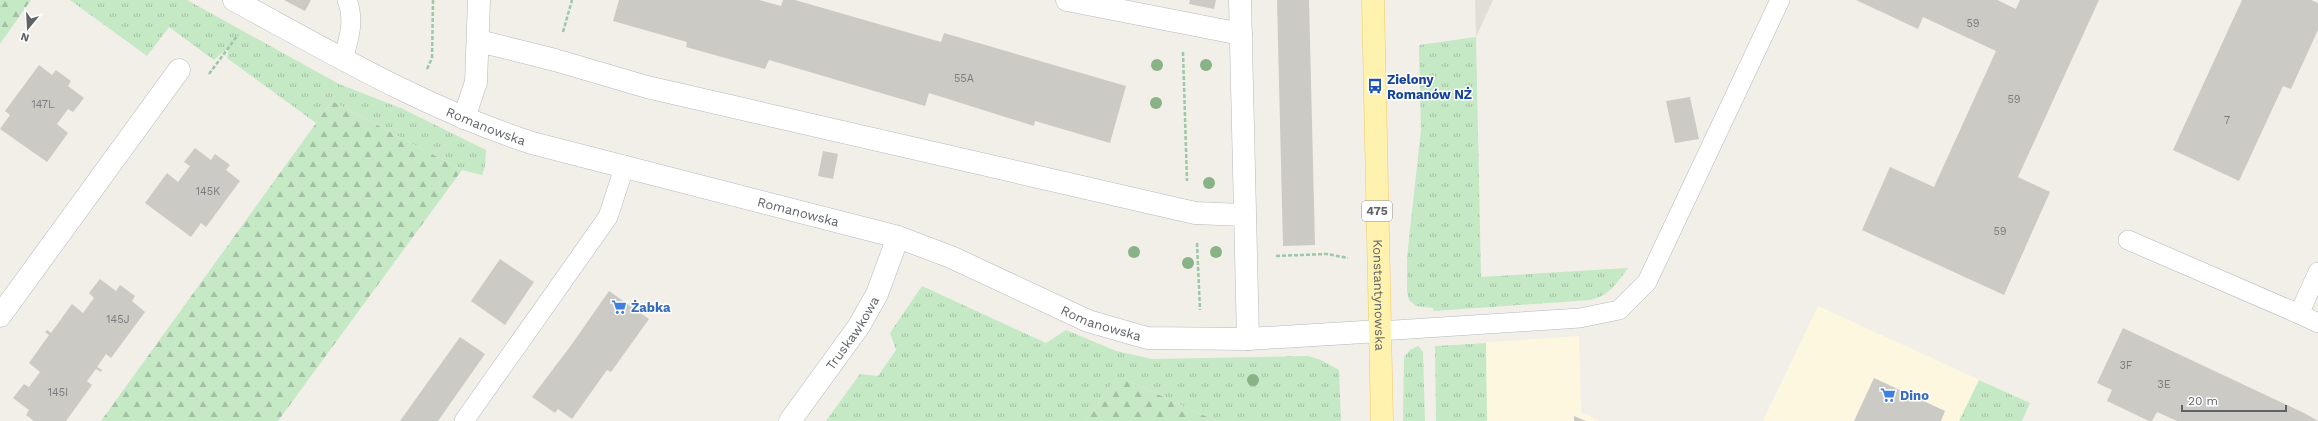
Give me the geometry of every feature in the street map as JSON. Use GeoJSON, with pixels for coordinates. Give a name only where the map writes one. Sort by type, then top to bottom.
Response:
{"type":"FeatureCollection","features":[{"type":"Feature","properties":{"kind":"main road","name":"Konstantynowska"},"geometry":{"type":"LineString","coordinates":[[1373,0],[1382,421]]}},
{"type":"Feature","properties":{"kind":"street","name":"Romanowska"},"geometry":{"type":"LineString","coordinates":[[234,0],[343,59],[464,118],[532,143],[625,165],[898,237],[951,257],[1088,321],[1119,332],[1147,338],[1248,339],[1380,331]]}},
{"type":"Feature","properties":{"kind":"street"},"geometry":{"type":"LineString","coordinates":[[464,118],[476,82],[479,0]]}},
{"type":"Feature","properties":{"kind":"street"},"geometry":{"type":"LineString","coordinates":[[1067,0],[1241,34]]}},
{"type":"Feature","properties":{"kind":"street"},"geometry":{"type":"LineString","coordinates":[[1240,0],[1248,339]]}},
{"type":"Feature","properties":{"kind":"street"},"geometry":{"type":"LineString","coordinates":[[478,41],[555,60],[676,94],[1195,213],[1244,215]]}},
{"type":"Feature","properties":{"kind":"street"},"geometry":{"type":"LineString","coordinates":[[0,316],[179,70]]}},
{"type":"Feature","properties":{"kind":"street","name":"Truskawkowa"},"geometry":{"type":"LineString","coordinates":[[790,421],[862,319],[877,294],[898,237]]}},
{"type":"Feature","properties":{"kind":"lane"},"geometry":{"type":"LineString","coordinates":[[343,59],[350,38],[351,12],[347,0]]}},
{"type":"Feature","properties":{"kind":"lane"},"geometry":{"type":"LineString","coordinates":[[1380,331],[1580,318],[1619,310],[1648,282],[1780,0]]}},
{"type":"Feature","properties":{"kind":"lane"},"geometry":{"type":"LineString","coordinates":[[464,421],[608,217],[625,165]]}},
{"type":"Feature","properties":{"kind":"lane"},"geometry":{"type":"LineString","coordinates":[[2128,240],[2318,323]]}},
{"type":"Feature","properties":{"kind":"lane"},"geometry":{"type":"LineString","coordinates":[[2299,314],[2318,272]]}},
{"type":"Feature","properties":{"kind":"path"},"geometry":{"type":"LineString","coordinates":[[417,95],[432,58],[433,0]]}},
{"type":"Feature","properties":{"kind":"path"},"geometry":{"type":"LineString","coordinates":[[1182,23],[1187,194],[1195,213],[1202,339]]}},
{"type":"Feature","properties":{"kind":"path"},"geometry":{"type":"LineString","coordinates":[[1245,258],[1327,254],[1353,258]]}},
{"type":"Feature","properties":{"kind":"shaded area"},"geometry":{"type":"Polygon","coordinates":[[[1475,0],[1493,0],[1476,37],[1475,0]]]}},
{"type":"Feature","properties":{"kind":"shaded area"},"geometry":{"type":"Polygon","coordinates":[[[1818,306],[2030,403],[2022,421],[1763,421],[1818,306]]]}},
{"type":"Feature","properties":{"kind":"shaded area"},"geometry":{"type":"Polygon","coordinates":[[[1579,336],[1581,412],[1600,421],[1436,421],[1435,346],[1579,336]]]}},
{"type":"Feature","properties":{"kind":"green space"},"geometry":{"type":"Polygon","coordinates":[[[0,0],[31,0],[0,44],[0,0]]]}},
{"type":"Feature","properties":{"kind":"green space"},"geometry":{"type":"Polygon","coordinates":[[[70,0],[187,0],[339,84],[403,109],[486,150],[485,166],[482,175],[462,170],[332,101],[316,123],[227,58],[229,47],[214,60],[169,27],[147,56],[70,0]]]}},
{"type":"Feature","properties":{"kind":"green space"},"geometry":{"type":"Polygon","coordinates":[[[1476,37],[1481,277],[1628,268],[1612,288],[1597,298],[1590,300],[1434,311],[1433,308],[1416,306],[1409,300],[1407,291],[1407,257],[1421,130],[1419,45],[1476,37]]]}},
{"type":"Feature","properties":{"kind":"green space"},"geometry":{"type":"Polygon","coordinates":[[[332,101],[462,170],[278,421],[101,421],[332,101]]]}},
{"type":"Feature","properties":{"kind":"green space"},"geometry":{"type":"Polygon","coordinates":[[[922,286],[1046,343],[1066,330],[1116,351],[1152,359],[1308,356],[1321,360],[1339,370],[1341,421],[1216,421],[1118,376],[1085,421],[826,421],[860,374],[878,376],[896,350],[890,333],[922,286]]]}},
{"type":"Feature","properties":{"kind":"green space"},"geometry":{"type":"Polygon","coordinates":[[[1486,343],[1487,421],[1436,421],[1435,346],[1486,343]]]}},
{"type":"Feature","properties":{"kind":"green space"},"geometry":{"type":"Polygon","coordinates":[[[1418,346],[1423,352],[1425,421],[1403,421],[1404,357],[1410,350],[1418,346]]]}},
{"type":"Feature","properties":{"kind":"green space"},"geometry":{"type":"Polygon","coordinates":[[[1118,376],[1216,421],[1085,421],[1118,376]]]}},
{"type":"Feature","properties":{"kind":"green space"},"geometry":{"type":"Polygon","coordinates":[[[1979,380],[2030,403],[2022,421],[1959,421],[1979,380]]]}},
{"type":"Feature","properties":{"kind":"building"},"geometry":{"type":"Polygon","coordinates":[[[284,0],[311,0],[305,11],[284,0]]]}},
{"type":"Feature","properties":{"kind":"building"},"geometry":{"type":"Polygon","coordinates":[[[619,0],[759,0],[781,6],[783,0],[795,0],[941,42],[944,33],[1126,86],[1110,143],[1035,121],[1034,126],[929,93],[925,106],[769,60],[765,69],[686,47],[687,42],[613,21],[619,0]]]}},
{"type":"Feature","properties":{"kind":"building"},"geometry":{"type":"Polygon","coordinates":[[[1190,0],[1216,0],[1214,9],[1189,4],[1190,0]]]}},
{"type":"Feature","properties":{"kind":"building"},"geometry":{"type":"Polygon","coordinates":[[[1277,0],[1309,0],[1315,245],[1283,246],[1277,0]]]}},
{"type":"Feature","properties":{"kind":"building"},"geometry":{"type":"Polygon","coordinates":[[[1856,0],[1997,0],[2016,9],[2020,0],[2099,0],[2018,177],[2050,192],[2004,295],[1862,230],[1890,167],[1934,187],[1996,51],[1923,17],[1918,29],[1856,0]]]}},
{"type":"Feature","properties":{"kind":"building"},"geometry":{"type":"Polygon","coordinates":[[[2242,0],[2311,0],[2318,3],[2318,30],[2291,89],[2283,86],[2239,181],[2173,150],[2242,0]]]}},
{"type":"Feature","properties":{"kind":"building"},"geometry":{"type":"Polygon","coordinates":[[[39,65],[52,75],[56,70],[71,81],[68,86],[84,98],[73,112],[68,109],[57,124],[68,133],[47,162],[0,129],[10,115],[5,111],[39,65]]]}},
{"type":"Feature","properties":{"kind":"building"},"geometry":{"type":"Polygon","coordinates":[[[1690,97],[1699,139],[1675,143],[1666,101],[1690,97]]]}},
{"type":"Feature","properties":{"kind":"building"},"geometry":{"type":"Polygon","coordinates":[[[195,148],[211,160],[215,154],[230,165],[226,170],[240,181],[206,227],[201,223],[191,237],[145,203],[167,173],[178,182],[190,166],[184,162],[195,148]]]}},
{"type":"Feature","properties":{"kind":"building"},"geometry":{"type":"Polygon","coordinates":[[[823,151],[838,154],[833,179],[818,176],[823,151]]]}},
{"type":"Feature","properties":{"kind":"building"},"geometry":{"type":"Polygon","coordinates":[[[500,259],[534,282],[505,325],[471,301],[500,259]]]}},
{"type":"Feature","properties":{"kind":"building"},"geometry":{"type":"Polygon","coordinates":[[[100,279],[116,291],[120,285],[135,296],[132,301],[145,312],[111,358],[106,354],[97,367],[102,370],[101,372],[96,369],[87,381],[92,385],[66,421],[34,421],[26,415],[29,410],[13,398],[24,384],[29,387],[40,372],[29,363],[49,335],[45,332],[47,330],[51,333],[72,304],[83,313],[94,298],[89,293],[100,279]]]}},
{"type":"Feature","properties":{"kind":"building"},"geometry":{"type":"Polygon","coordinates":[[[609,291],[649,319],[611,372],[607,370],[572,419],[558,409],[555,413],[532,397],[572,344],[609,291]]]}},
{"type":"Feature","properties":{"kind":"building"},"geometry":{"type":"Polygon","coordinates":[[[2123,328],[2318,421],[2177,421],[2157,412],[2152,421],[2149,421],[2130,412],[2107,401],[2112,390],[2097,383],[2123,328]]]}},
{"type":"Feature","properties":{"kind":"building"},"geometry":{"type":"Polygon","coordinates":[[[460,337],[485,354],[438,421],[400,421],[460,337]]]}},
{"type":"Feature","properties":{"kind":"building","name":"Dino"},"geometry":{"type":"Polygon","coordinates":[[[1874,378],[1945,411],[1941,421],[1854,421],[1874,378]]]}},
{"type":"Feature","properties":{"kind":"building"},"geometry":{"type":"Polygon","coordinates":[[[1574,416],[1586,421],[1574,421],[1574,416]]]}},
{"type":"Feature","properties":{"kind":"place","name":"Zielony Romanów NŻ"},"geometry":{"type":"Point","coordinates":[1375,86]}},
{"type":"Feature","properties":{"kind":"place","name":"Żabka"},"geometry":{"type":"Point","coordinates":[619,307]}},
{"type":"Feature","properties":{"kind":"place","name":"Dino"},"geometry":{"type":"Point","coordinates":[1888,395]}}]}
